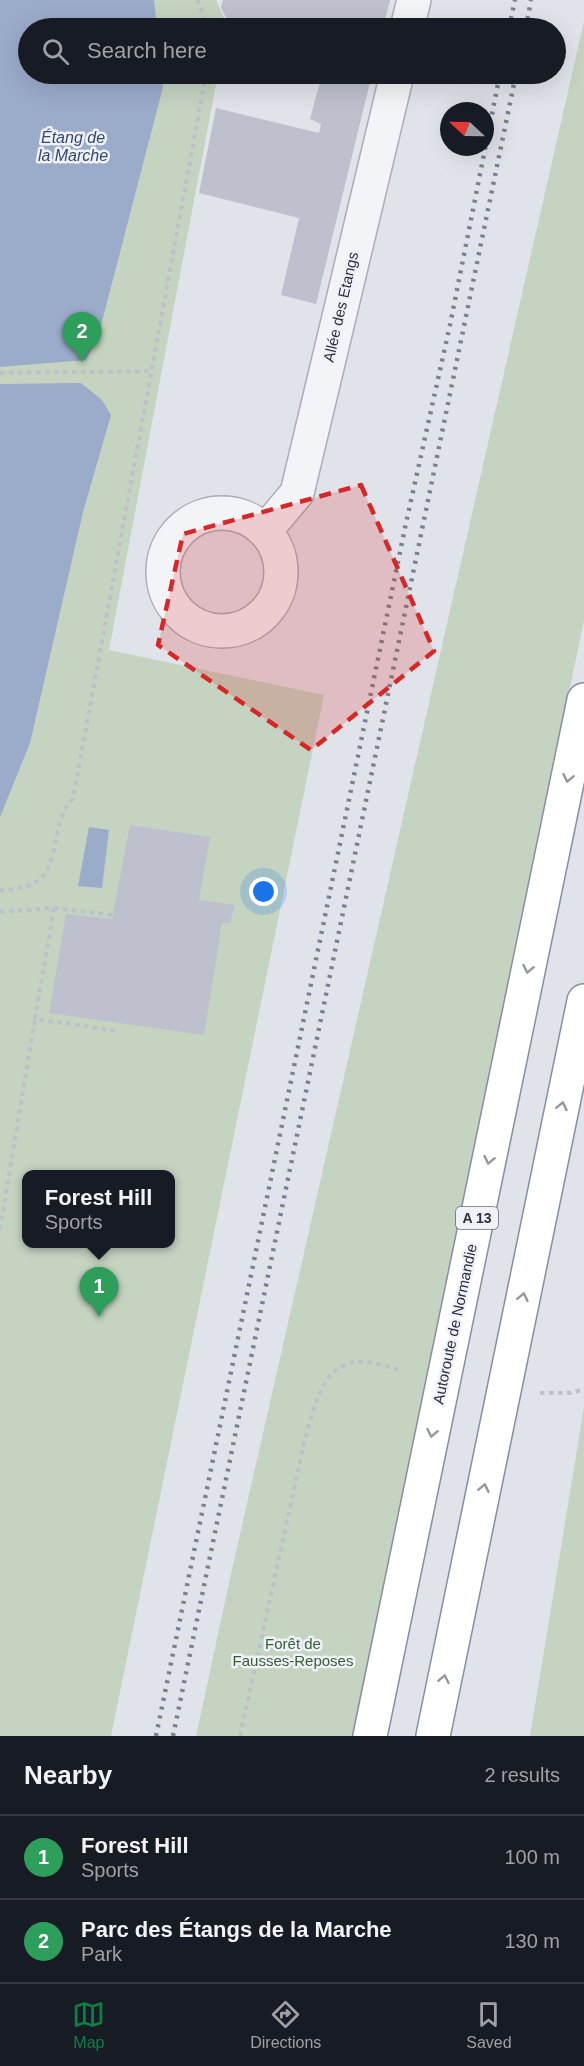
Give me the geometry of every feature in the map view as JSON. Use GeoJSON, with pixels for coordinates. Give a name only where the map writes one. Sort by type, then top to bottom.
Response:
{"type":"FeatureCollection","features":[{"type":"Feature","properties":{"kind":"highway","name":"Autoroute de Normandie"},"geometry":{"type":"LineString","coordinates":[[370,1736],[584,700]]}},
{"type":"Feature","properties":{"kind":"highway"},"geometry":{"type":"LineString","coordinates":[[432,1736],[584,1001]]}},
{"type":"Feature","properties":{"kind":"lane"},"geometry":{"type":"LineString","coordinates":[[410,18],[414,0]]}},
{"type":"Feature","properties":{"kind":"lane","name":"Allée des Etangs"},"geometry":{"type":"LineString","coordinates":[[265,531],[297,493],[395,84]]}},
{"type":"Feature","properties":{"kind":"path"},"geometry":{"type":"LineString","coordinates":[[197,0],[205,18]]}},
{"type":"Feature","properties":{"kind":"path"},"geometry":{"type":"LineString","coordinates":[[0,891],[38,881],[48,867],[61,817],[73,799],[204,84]]}},
{"type":"Feature","properties":{"kind":"path"},"geometry":{"type":"LineString","coordinates":[[0,373],[150,371]]}},
{"type":"Feature","properties":{"kind":"path"},"geometry":{"type":"LineString","coordinates":[[0,912],[54,908],[121,915]]}},
{"type":"Feature","properties":{"kind":"path"},"geometry":{"type":"LineString","coordinates":[[0,1229],[54,908]]}},
{"type":"Feature","properties":{"kind":"path"},"geometry":{"type":"LineString","coordinates":[[35,1019],[118,1031]]}},
{"type":"Feature","properties":{"kind":"path"},"geometry":{"type":"LineString","coordinates":[[240,1736],[305,1439],[320,1392],[332,1373],[345,1365],[357,1362],[402,1370]]}},
{"type":"Feature","properties":{"kind":"path"},"geometry":{"type":"LineString","coordinates":[[540,1393],[571,1393],[584,1389]]}},
{"type":"Feature","properties":{"kind":"highlighted area"},"geometry":{"type":"Polygon","coordinates":[[[361,485],[434,651],[311,750],[158,645],[183,534],[361,485]]]}},
{"type":"Feature","properties":{"kind":"green space"},"geometry":{"type":"Polygon","coordinates":[[[0,0],[216,0],[224,18],[18,18],[18,84],[216,84],[109,650],[324,695],[111,1736],[0,1736],[0,0]]]}},
{"type":"Feature","properties":{"kind":"green space","name":"Forêt de Fausses-Reposes"},"geometry":{"type":"Polygon","coordinates":[[[584,21],[584,620],[354,1736],[196,1736],[231,1574],[584,21]]]}},
{"type":"Feature","properties":{"kind":"green space"},"geometry":{"type":"Polygon","coordinates":[[[584,1407],[584,1736],[530,1736],[584,1407]]]}},
{"type":"Feature","properties":{"kind":"water","name":"Étang de la Marche"},"geometry":{"type":"Polygon","coordinates":[[[0,0],[154,0],[156,18],[18,18],[18,84],[163,84],[163,87],[99,333],[86,360],[0,367],[0,0]]]}},
{"type":"Feature","properties":{"kind":"water"},"geometry":{"type":"Polygon","coordinates":[[[81,383],[102,400],[111,415],[83,512],[30,743],[0,817],[0,384],[81,383]]]}},
{"type":"Feature","properties":{"kind":"water"},"geometry":{"type":"Polygon","coordinates":[[[89,827],[109,830],[102,888],[78,886],[89,827]]]}},
{"type":"Feature","properties":{"kind":"building"},"geometry":{"type":"Polygon","coordinates":[[[223,0],[390,0],[386,18],[226,18],[221,8],[223,0]]]}},
{"type":"Feature","properties":{"kind":"building"},"geometry":{"type":"Polygon","coordinates":[[[319,84],[370,84],[316,304],[281,295],[299,218],[199,193],[216,108],[319,133],[321,124],[310,119],[319,84]]]}},
{"type":"Feature","properties":{"kind":"building"},"geometry":{"type":"Polygon","coordinates":[[[130,825],[210,837],[199,900],[235,905],[230,923],[222,923],[204,1035],[49,1013],[66,914],[112,919],[130,825]]]}},
{"type":"Feature","properties":{"kind":"railway"},"geometry":{"type":"LineString","coordinates":[[511,18],[515,0]]}},
{"type":"Feature","properties":{"kind":"railway"},"geometry":{"type":"LineString","coordinates":[[528,18],[531,0]]}},
{"type":"Feature","properties":{"kind":"railway"},"geometry":{"type":"LineString","coordinates":[[156,1736],[406,523],[450,325],[498,84]]}},
{"type":"Feature","properties":{"kind":"railway"},"geometry":{"type":"LineString","coordinates":[[173,1736],[514,84]]}},
{"type":"Feature","properties":{"kind":"place","name":"Parc des Étangs de la Marche"},"geometry":{"type":"Point","coordinates":[82,362]}},
{"type":"Feature","properties":{"kind":"place","name":"Forest Hill"},"geometry":{"type":"Point","coordinates":[99,1317]}}]}
